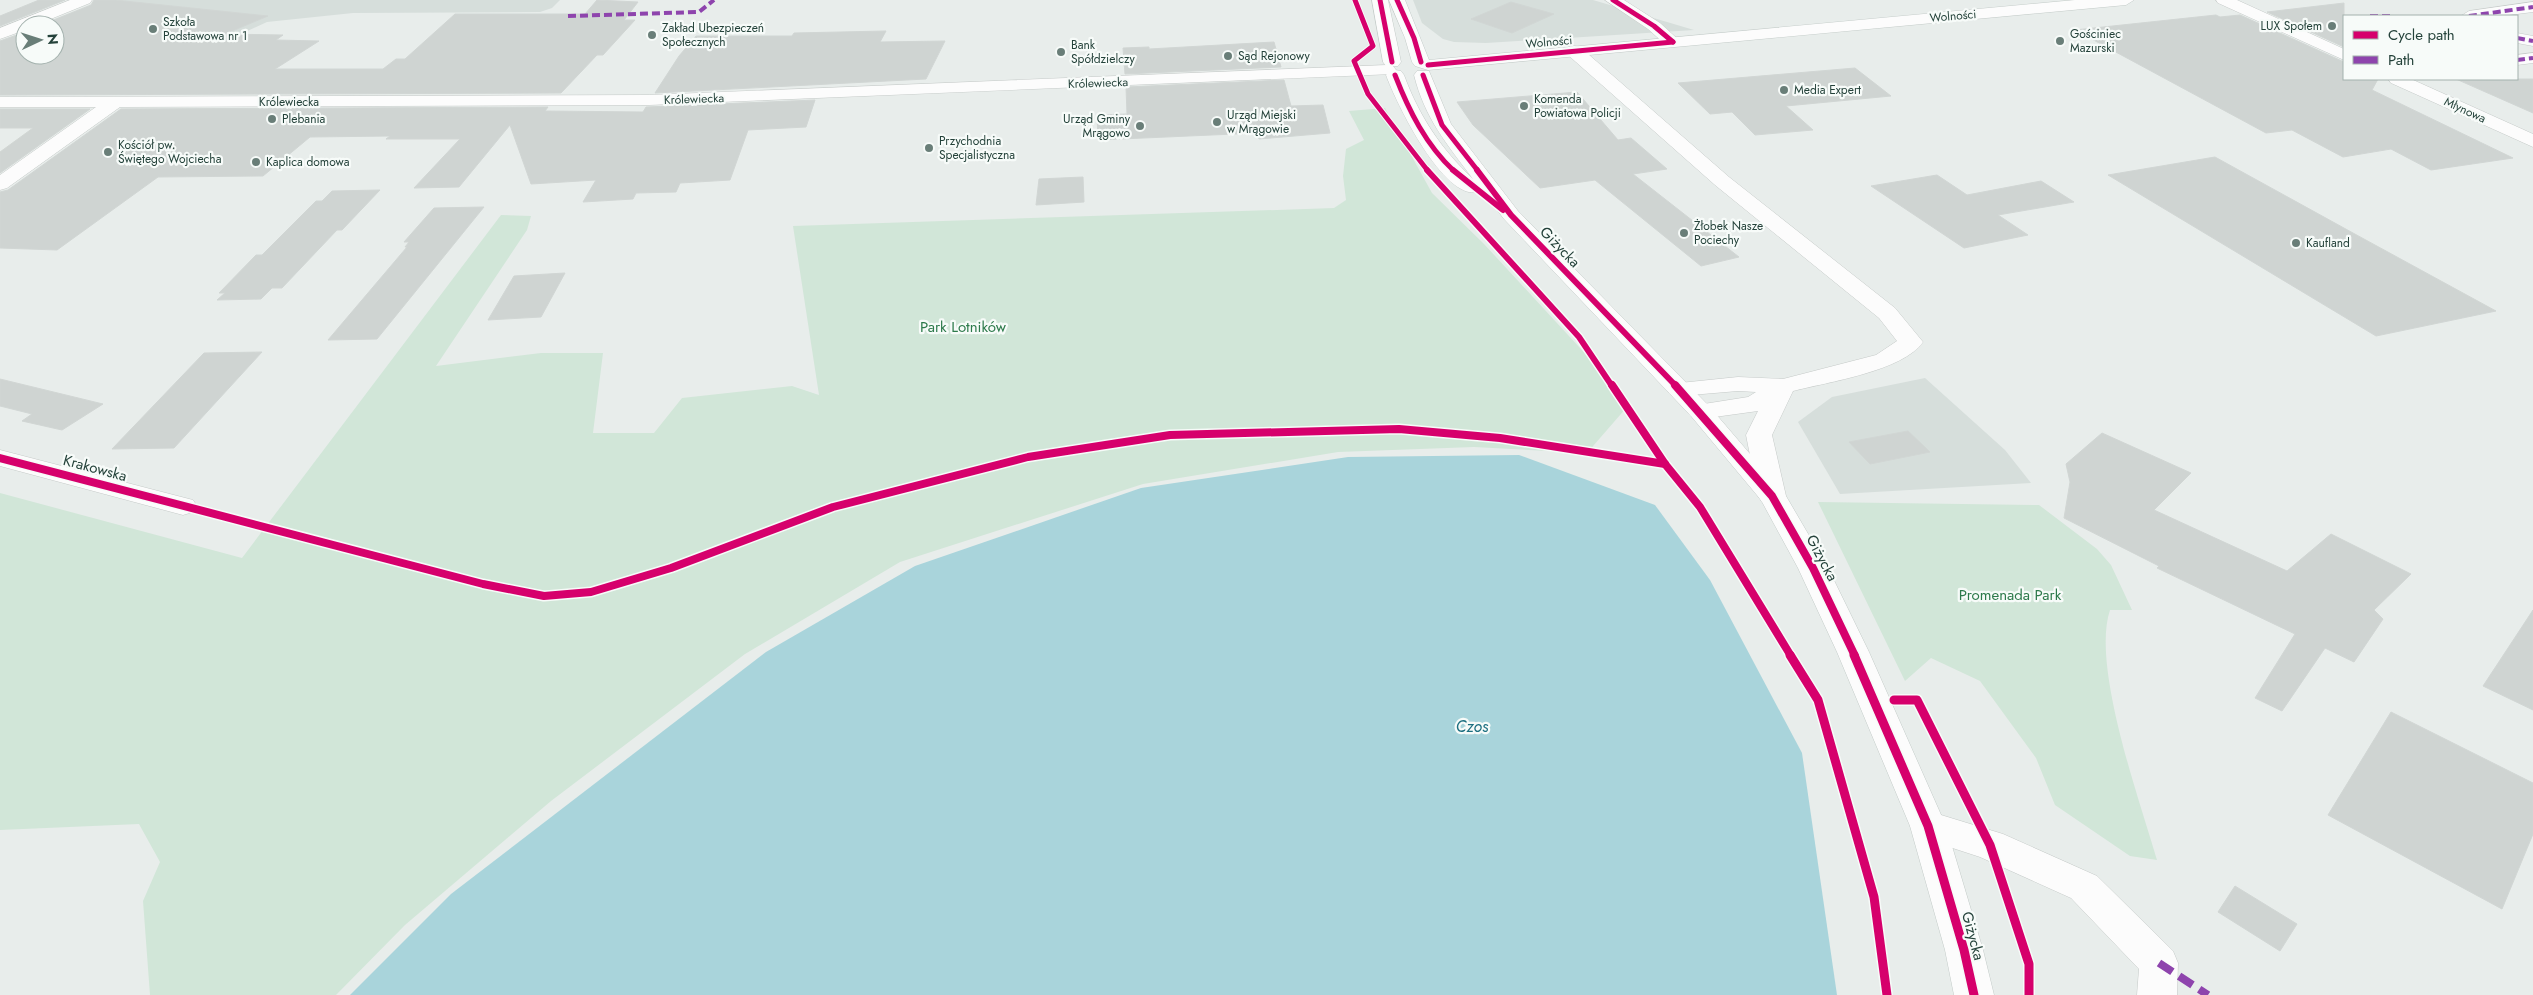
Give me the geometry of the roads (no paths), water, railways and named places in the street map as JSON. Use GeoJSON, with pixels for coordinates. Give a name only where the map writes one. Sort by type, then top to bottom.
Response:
{"type":"FeatureCollection","features":[{"type":"Feature","properties":{"kind":"street"},"geometry":{"type":"LineString","coordinates":[[0,34],[84,0]]}},
{"type":"Feature","properties":{"kind":"street","name":"Giżycka"},"geometry":{"type":"LineString","coordinates":[[1380,0],[1388,72],[1426,142],[1443,162],[1470,188],[1511,215]]}},
{"type":"Feature","properties":{"kind":"street"},"geometry":{"type":"LineString","coordinates":[[1397,0],[1406,25],[1418,43]]}},
{"type":"Feature","properties":{"kind":"street"},"geometry":{"type":"LineString","coordinates":[[1612,0],[1654,26],[1672,42]]}},
{"type":"Feature","properties":{"kind":"street","name":"Wolności"},"geometry":{"type":"LineString","coordinates":[[1424,67],[1574,51],[2126,0]]}},
{"type":"Feature","properties":{"kind":"street"},"geometry":{"type":"LineString","coordinates":[[2224,0],[2343,55]]}},
{"type":"Feature","properties":{"kind":"street"},"geometry":{"type":"LineString","coordinates":[[2476,15],[2533,7]]}},
{"type":"Feature","properties":{"kind":"street"},"geometry":{"type":"LineString","coordinates":[[2518,38],[2533,41]]}},
{"type":"Feature","properties":{"kind":"street","name":"Giżycka"},"geometry":{"type":"LineString","coordinates":[[1418,43],[1424,67],[1426,90],[1442,125],[1460,152],[1486,181],[1511,215],[1690,400],[1772,496],[1813,568],[1853,652],[1928,826],[1964,950],[1974,995]]}},
{"type":"Feature","properties":{"kind":"street","name":"Wolności"},"geometry":{"type":"LineString","coordinates":[[1418,43],[1481,60]]}},
{"type":"Feature","properties":{"kind":"street"},"geometry":{"type":"LineString","coordinates":[[1574,51],[1722,182],[1888,313],[1911,342],[1885,360],[1783,386],[1755,404],[1690,400]]}},
{"type":"Feature","properties":{"kind":"street"},"geometry":{"type":"LineString","coordinates":[[2518,60],[2533,58]]}},
{"type":"Feature","properties":{"kind":"street","name":"Królewiecka"},"geometry":{"type":"LineString","coordinates":[[0,102],[649,100],[1388,72],[1406,77],[1424,67]]}},
{"type":"Feature","properties":{"kind":"street","name":"Młynowa"},"geometry":{"type":"LineString","coordinates":[[2399,80],[2533,141]]}},
{"type":"Feature","properties":{"kind":"street"},"geometry":{"type":"LineString","coordinates":[[0,184],[115,102]]}},
{"type":"Feature","properties":{"kind":"street"},"geometry":{"type":"LineString","coordinates":[[1772,496],[1759,435],[1783,386]]}},
{"type":"Feature","properties":{"kind":"street","name":"Krakowska"},"geometry":{"type":"LineString","coordinates":[[0,458],[183,506]]}},
{"type":"Feature","properties":{"kind":"street"},"geometry":{"type":"LineString","coordinates":[[1928,826],[1990,844],[2084,887],[2159,963],[2157,995]]}},
{"type":"Feature","properties":{"kind":"water","name":"Czos"},"geometry":{"type":"Polygon","coordinates":[[[1519,455],[1655,505],[1710,580],[1802,753],[1837,995],[350,995],[451,894],[766,652],[915,566],[1141,488],[1348,457],[1519,455]]]}},
{"type":"Feature","properties":{"kind":"place","name":"LUX Społem"},"geometry":{"type":"Point","coordinates":[2332,26]}},
{"type":"Feature","properties":{"kind":"place","name":"Szkoła Podstawowa nr 1"},"geometry":{"type":"Point","coordinates":[153,29]}},
{"type":"Feature","properties":{"kind":"place","name":"Zakład Ubezpieczeń Społecznych"},"geometry":{"type":"Point","coordinates":[652,35]}},
{"type":"Feature","properties":{"kind":"place","name":"Gościniec Mazurski"},"geometry":{"type":"Point","coordinates":[2060,41]}},
{"type":"Feature","properties":{"kind":"place","name":"Bank Spółdzielczy"},"geometry":{"type":"Point","coordinates":[1061,52]}},
{"type":"Feature","properties":{"kind":"place","name":"Sąd Rejonowy"},"geometry":{"type":"Point","coordinates":[1228,56]}},
{"type":"Feature","properties":{"kind":"place","name":"Media Expert"},"geometry":{"type":"Point","coordinates":[1784,90]}},
{"type":"Feature","properties":{"kind":"place","name":"Komenda Powiatowa Policji"},"geometry":{"type":"Point","coordinates":[1524,106]}},
{"type":"Feature","properties":{"kind":"place","name":"Plebania"},"geometry":{"type":"Point","coordinates":[272,119]}},
{"type":"Feature","properties":{"kind":"place","name":"Urząd Miejski w Mrągowie"},"geometry":{"type":"Point","coordinates":[1217,122]}},
{"type":"Feature","properties":{"kind":"place","name":"Urząd Gminy Mrągowo"},"geometry":{"type":"Point","coordinates":[1140,126]}},
{"type":"Feature","properties":{"kind":"place","name":"Przychodnia Specjalistyczna"},"geometry":{"type":"Point","coordinates":[929,148]}},
{"type":"Feature","properties":{"kind":"place","name":"Kościół pw. Świętego Wojciecha"},"geometry":{"type":"Point","coordinates":[108,152]}},
{"type":"Feature","properties":{"kind":"place","name":"Kaplica domowa"},"geometry":{"type":"Point","coordinates":[256,162]}},
{"type":"Feature","properties":{"kind":"place","name":"Żłobek Nasze Pociechy"},"geometry":{"type":"Point","coordinates":[1684,233]}},
{"type":"Feature","properties":{"kind":"place","name":"Kaufland"},"geometry":{"type":"Point","coordinates":[2296,243]}},
{"type":"Feature","properties":{"kind":"park label","name":"Park Lotników"},"geometry":{"type":"Point","coordinates":[963,327]}},
{"type":"Feature","properties":{"kind":"park label","name":"Promenada Park"},"geometry":{"type":"Point","coordinates":[2010,595]}}]}
